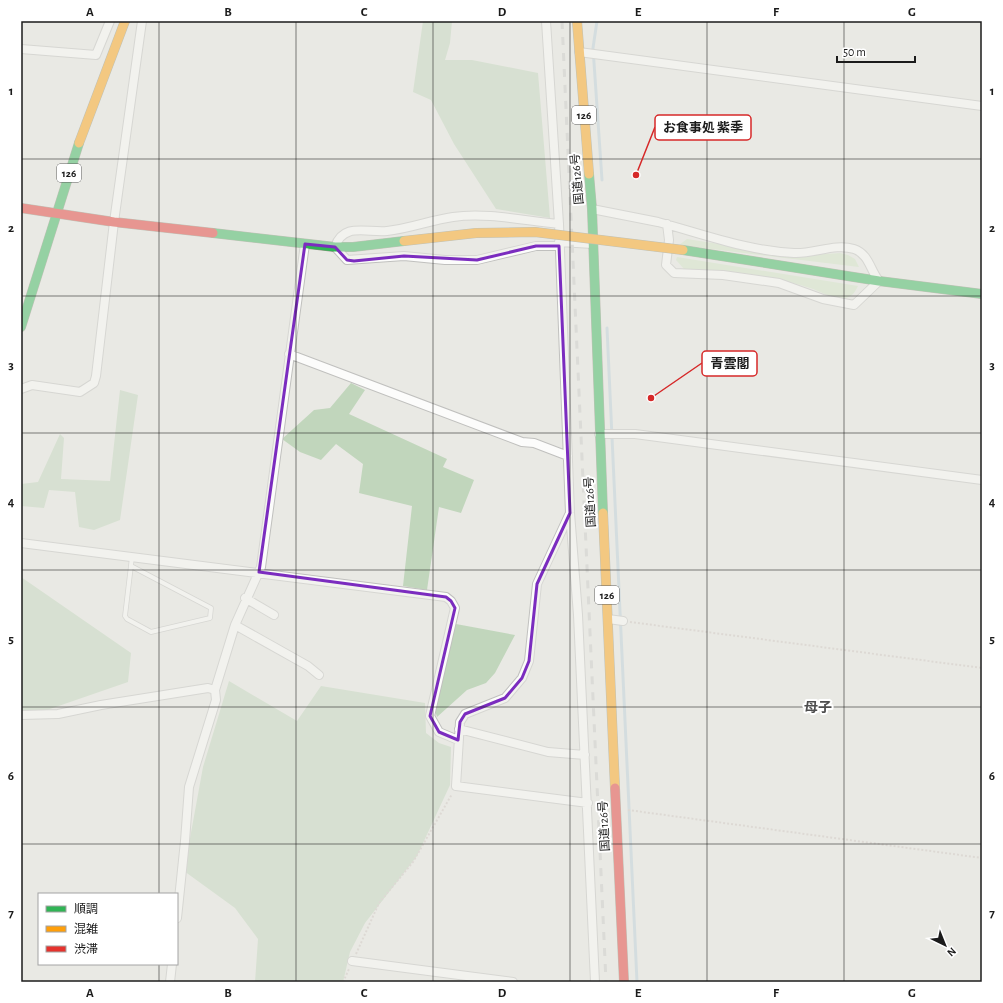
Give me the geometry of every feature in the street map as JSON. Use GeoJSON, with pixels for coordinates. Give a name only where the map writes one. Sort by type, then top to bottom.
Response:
{"type":"FeatureCollection","features":[{"type":"Feature","properties":{"kind":"main road","name":"126"},"geometry":{"type":"LineString","coordinates":[[21,327],[55,213],[86,121],[125,21]]}},
{"type":"Feature","properties":{"kind":"main road","name":"国道126号"},"geometry":{"type":"LineString","coordinates":[[577,21],[592,209],[599,434],[616,620],[624,982]]}},
{"type":"Feature","properties":{"kind":"main road"},"geometry":{"type":"LineString","coordinates":[[21,208],[114,222],[335,247],[353,247],[476,233],[535,232],[683,250],[879,281],[982,294]]}},
{"type":"Feature","properties":{"kind":"street"},"geometry":{"type":"LineString","coordinates":[[21,49],[96,55],[110,21]]}},
{"type":"Feature","properties":{"kind":"street"},"geometry":{"type":"LineString","coordinates":[[21,389],[32,385],[80,392],[94,383],[114,222],[142,21]]}},
{"type":"Feature","properties":{"kind":"street"},"geometry":{"type":"LineString","coordinates":[[546,21],[559,224],[570,513],[578,615],[588,802],[595,982]]}},
{"type":"Feature","properties":{"kind":"street"},"geometry":{"type":"LineString","coordinates":[[579,52],[982,106]]}},
{"type":"Feature","properties":{"kind":"street"},"geometry":{"type":"LineString","coordinates":[[592,209],[667,224],[709,237],[778,252],[796,253],[824,251],[842,247],[855,249],[865,255],[874,275],[879,281],[854,305],[823,299],[779,283],[723,276],[674,273],[666,265],[669,240],[667,224]]}},
{"type":"Feature","properties":{"kind":"street"},"geometry":{"type":"LineString","coordinates":[[559,224],[488,217],[453,217],[387,231],[351,231],[338,237],[335,247],[346,260],[354,261],[382,256],[404,256],[444,260],[477,260],[536,246],[593,244]]}},
{"type":"Feature","properties":{"kind":"street"},"geometry":{"type":"LineString","coordinates":[[178,908],[185,841],[188,787],[216,700],[216,690],[235,625],[245,598],[259,572],[305,244]]}},
{"type":"Feature","properties":{"kind":"street"},"geometry":{"type":"LineString","coordinates":[[289,354],[522,442],[534,443],[568,456]]}},
{"type":"Feature","properties":{"kind":"street"},"geometry":{"type":"LineString","coordinates":[[599,434],[612,433],[982,480]]}},
{"type":"Feature","properties":{"kind":"street"},"geometry":{"type":"LineString","coordinates":[[570,513],[538,584],[529,661],[522,678],[505,698],[465,714],[460,722],[456,786],[588,802]]}},
{"type":"Feature","properties":{"kind":"street"},"geometry":{"type":"LineString","coordinates":[[21,543],[132,562],[259,572],[446,597],[451,601],[455,608],[430,716],[439,732],[458,740]]}},
{"type":"Feature","properties":{"kind":"street"},"geometry":{"type":"LineString","coordinates":[[245,598],[274,615]]}},
{"type":"Feature","properties":{"kind":"street"},"geometry":{"type":"LineString","coordinates":[[235,625],[308,666],[319,676]]}},
{"type":"Feature","properties":{"kind":"street"},"geometry":{"type":"LineString","coordinates":[[21,715],[58,714],[101,705],[208,688],[216,690]]}},
{"type":"Feature","properties":{"kind":"street"},"geometry":{"type":"LineString","coordinates":[[459,730],[548,752],[585,755]]}},
{"type":"Feature","properties":{"kind":"street"},"geometry":{"type":"LineString","coordinates":[[352,960],[495,981],[513,982]]}},
{"type":"Feature","properties":{"kind":"street"},"geometry":{"type":"LineString","coordinates":[[170,982],[172,965]]}},
{"type":"Feature","properties":{"kind":"lane"},"geometry":{"type":"LineString","coordinates":[[132,562],[210,608],[210,618],[151,632],[127,620],[125,616],[132,562]]}},
{"type":"Feature","properties":{"kind":"path"},"geometry":{"type":"LineString","coordinates":[[616,620],[982,668]]}},
{"type":"Feature","properties":{"kind":"path"},"geometry":{"type":"LineString","coordinates":[[343,982],[379,903],[413,862],[456,786]]}},
{"type":"Feature","properties":{"kind":"path"},"geometry":{"type":"LineString","coordinates":[[625,810],[982,858]]}},
{"type":"Feature","properties":{"kind":"highlighted area"},"geometry":{"type":"Polygon","coordinates":[[[305,244],[335,247],[347,260],[354,261],[404,256],[477,260],[536,246],[559,246],[570,513],[537,584],[529,661],[522,678],[505,698],[465,714],[460,722],[458,740],[439,732],[430,716],[455,608],[451,601],[446,597],[259,572],[305,244]]]}},
{"type":"Feature","properties":{"kind":"green space"},"geometry":{"type":"Polygon","coordinates":[[[423,21],[452,21],[450,43],[445,60],[472,60],[538,73],[550,218],[496,209],[454,144],[431,100],[413,92],[423,21]]]}},
{"type":"Feature","properties":{"kind":"green space"},"geometry":{"type":"Polygon","coordinates":[[[687,239],[797,256],[840,253],[855,259],[859,267],[679,245],[687,239]]]}},
{"type":"Feature","properties":{"kind":"green space"},"geometry":{"type":"Polygon","coordinates":[[[677,257],[858,286],[850,297],[837,298],[797,284],[749,275],[684,269],[676,260],[677,257]]]}},
{"type":"Feature","properties":{"kind":"green space"},"geometry":{"type":"Polygon","coordinates":[[[351,383],[365,390],[349,414],[447,459],[443,467],[474,480],[461,513],[439,507],[427,590],[403,586],[412,506],[359,493],[363,464],[336,444],[321,460],[300,452],[282,439],[314,410],[330,408],[351,383]]]}},
{"type":"Feature","properties":{"kind":"green space"},"geometry":{"type":"Polygon","coordinates":[[[120,390],[138,395],[120,520],[94,530],[79,527],[75,492],[49,490],[44,508],[21,506],[21,484],[38,482],[60,434],[64,438],[61,479],[110,481],[120,390]]]}},
{"type":"Feature","properties":{"kind":"green space"},"geometry":{"type":"Polygon","coordinates":[[[21,577],[131,653],[128,682],[21,719],[21,577]]]}},
{"type":"Feature","properties":{"kind":"green space"},"geometry":{"type":"Polygon","coordinates":[[[456,624],[515,635],[495,673],[486,683],[467,690],[437,717],[434,707],[456,624]]]}},
{"type":"Feature","properties":{"kind":"green space"},"geometry":{"type":"Polygon","coordinates":[[[229,681],[297,721],[321,686],[425,703],[426,733],[439,743],[451,747],[450,785],[417,856],[365,923],[350,952],[343,982],[255,982],[258,939],[235,908],[184,871],[203,767],[229,681]]]}},
{"type":"Feature","properties":{"kind":"waterway"},"geometry":{"type":"LineString","coordinates":[[597,21],[593,48],[602,180]]}},
{"type":"Feature","properties":{"kind":"waterway"},"geometry":{"type":"LineString","coordinates":[[607,328],[637,982]]}},
{"type":"Feature","properties":{"kind":"railway"},"geometry":{"type":"LineString","coordinates":[[562,21],[606,982]]}},
{"type":"Feature","properties":{"kind":"traffic: fast"},"geometry":{"type":"LineString","coordinates":[[21,327],[79,143]]}},
{"type":"Feature","properties":{"kind":"traffic: fast"},"geometry":{"type":"LineString","coordinates":[[589,174],[592,209],[603,513]]}},
{"type":"Feature","properties":{"kind":"traffic: fast"},"geometry":{"type":"LineString","coordinates":[[213,233],[335,247],[353,247],[404,241]]}},
{"type":"Feature","properties":{"kind":"traffic: fast"},"geometry":{"type":"LineString","coordinates":[[683,250],[879,281],[982,294]]}},
{"type":"Feature","properties":{"kind":"traffic: slow"},"geometry":{"type":"LineString","coordinates":[[79,143],[125,21]]}},
{"type":"Feature","properties":{"kind":"traffic: slow"},"geometry":{"type":"LineString","coordinates":[[577,21],[589,174]]}},
{"type":"Feature","properties":{"kind":"traffic: slow"},"geometry":{"type":"LineString","coordinates":[[476,233],[535,232],[683,250]]}},
{"type":"Feature","properties":{"kind":"traffic: slow"},"geometry":{"type":"LineString","coordinates":[[404,241],[476,233]]}},
{"type":"Feature","properties":{"kind":"traffic: slow"},"geometry":{"type":"LineString","coordinates":[[603,513],[615,788]]}},
{"type":"Feature","properties":{"kind":"traffic: jam"},"geometry":{"type":"LineString","coordinates":[[21,208],[114,222],[213,233]]}},
{"type":"Feature","properties":{"kind":"traffic: jam"},"geometry":{"type":"LineString","coordinates":[[615,788],[624,982]]}},
{"type":"Feature","properties":{"kind":"place","name":"お食事処 紫季"},"geometry":{"type":"Point","coordinates":[636,175]}},
{"type":"Feature","properties":{"kind":"place","name":"青雲閣"},"geometry":{"type":"Point","coordinates":[651,398]}},
{"type":"Feature","properties":{"kind":"district","name":"母子"},"geometry":{"type":"Point","coordinates":[818,707]}}]}
